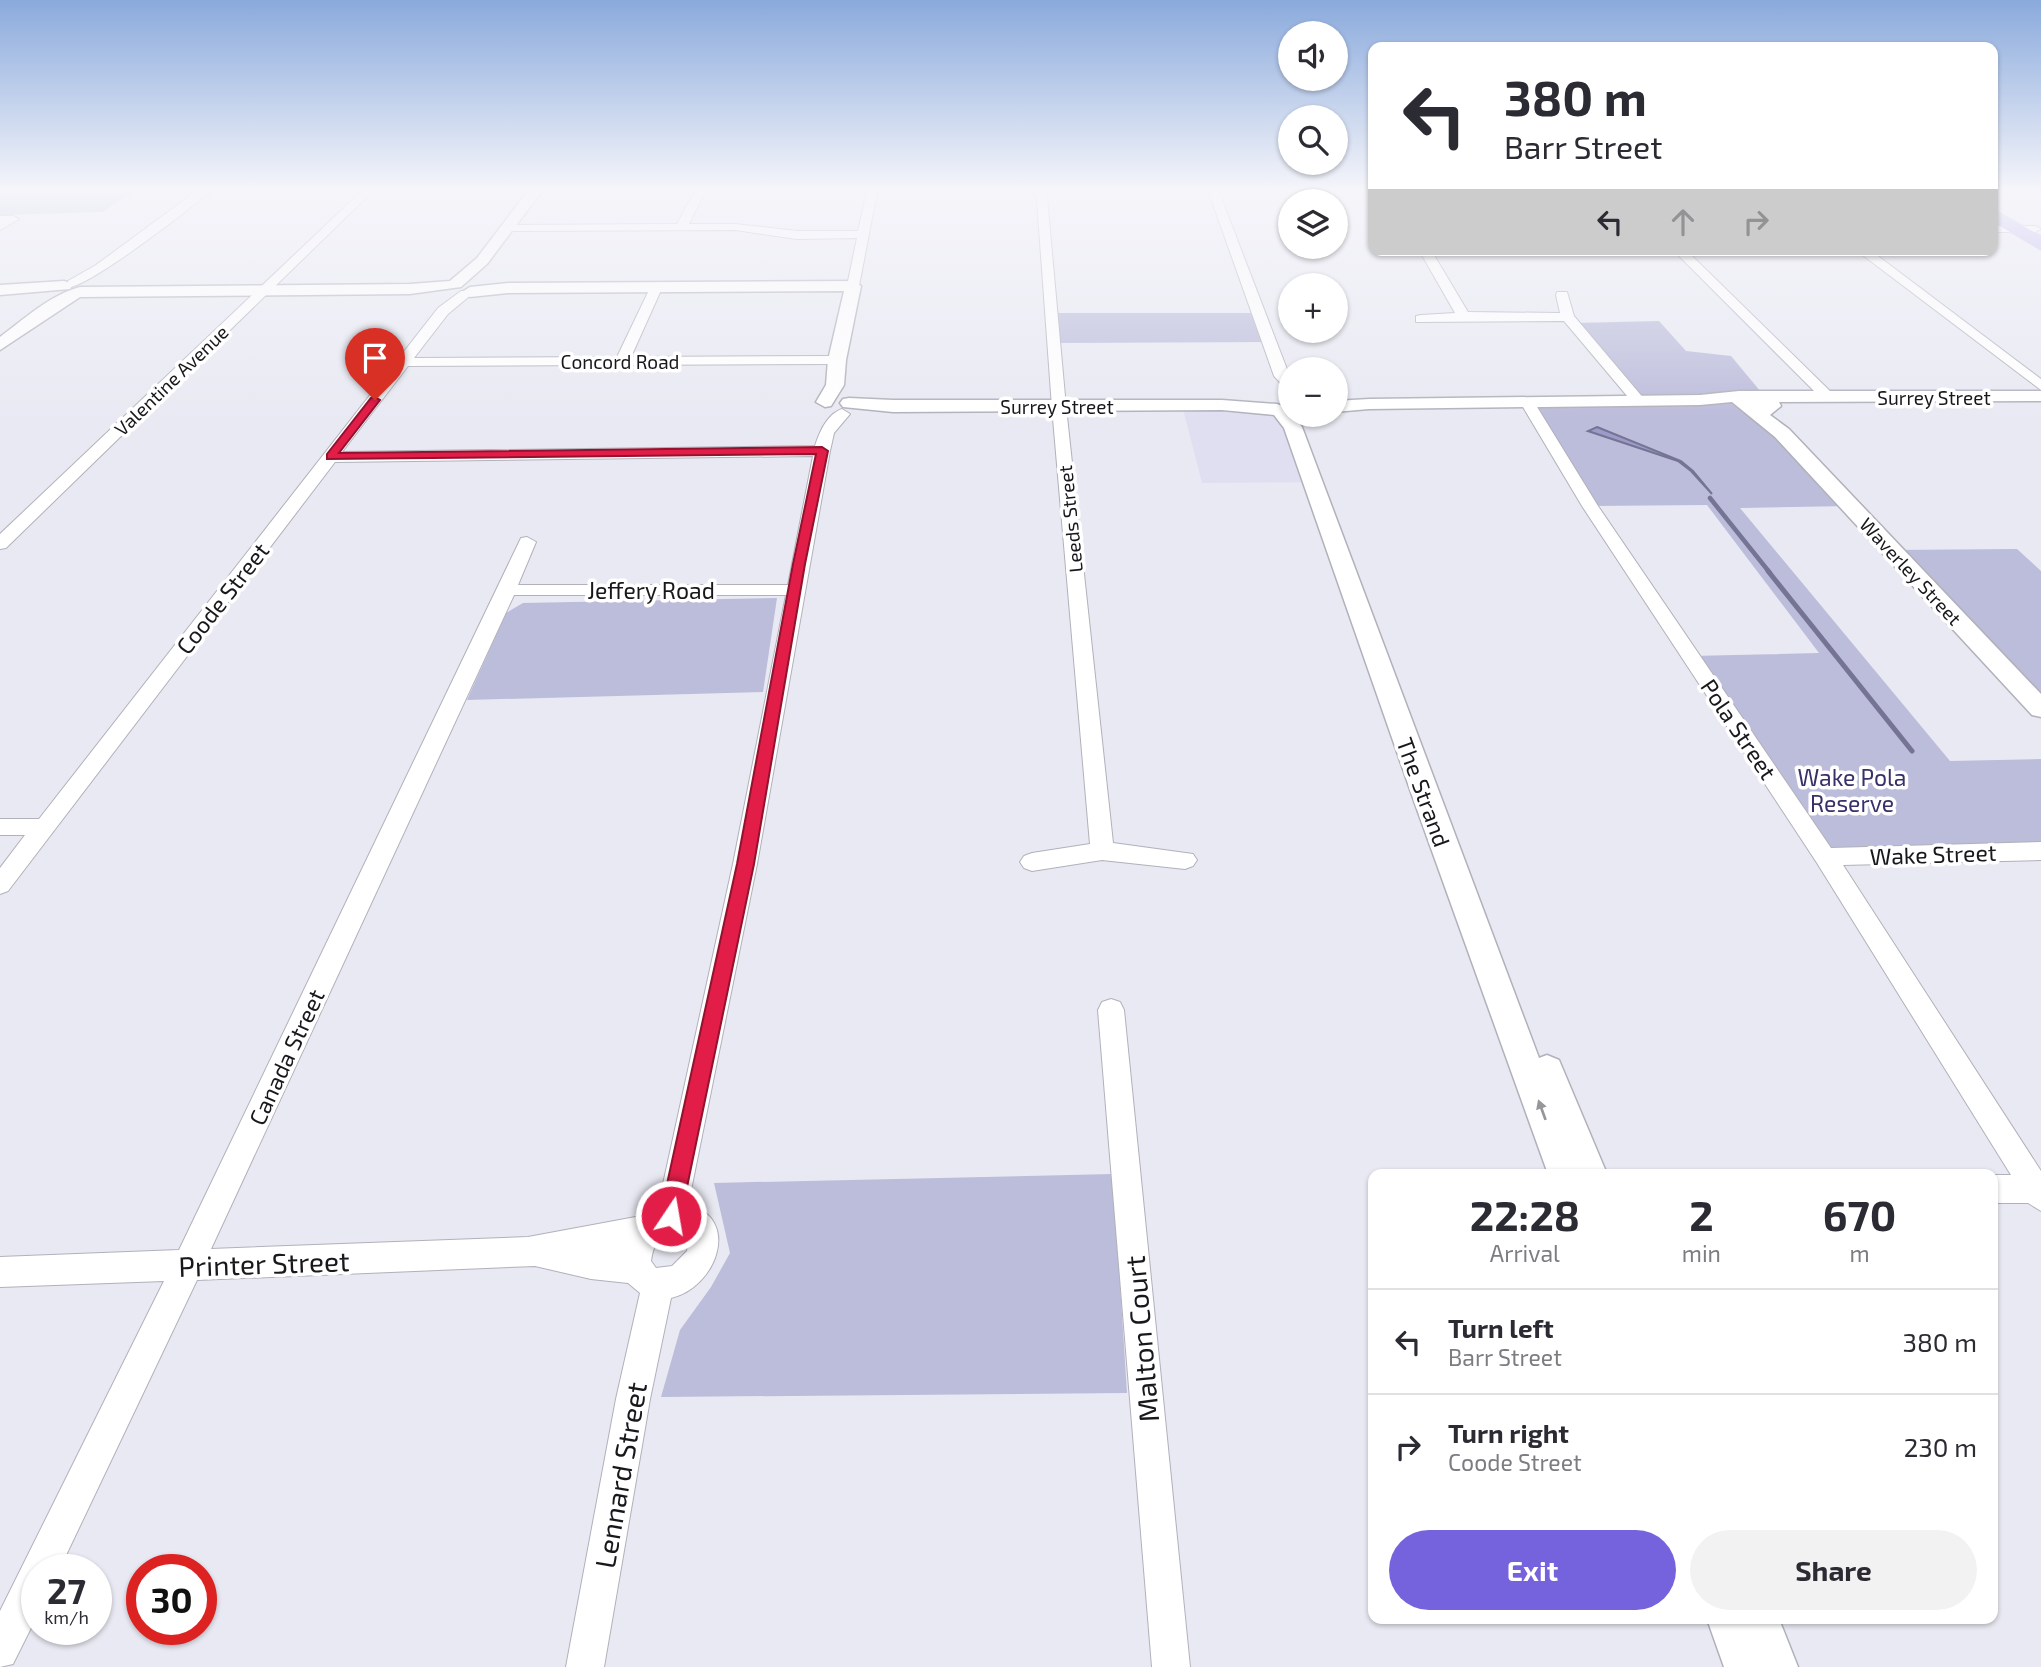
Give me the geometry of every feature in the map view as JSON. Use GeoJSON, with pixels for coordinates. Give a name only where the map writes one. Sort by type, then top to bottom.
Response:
{"type":"FeatureCollection","features":[{"type":"Feature","properties":{"kind":"street"},"geometry":{"type":"LineString","coordinates":[[0,345],[104,265]]}},
{"type":"Feature","properties":{"kind":"street","name":"Valentine Avenue"},"geometry":{"type":"LineString","coordinates":[[0,544],[290,265]]}},
{"type":"Feature","properties":{"kind":"street","name":"Coode Street"},"geometry":{"type":"LineString","coordinates":[[0,885],[479,265]]}},
{"type":"Feature","properties":{"kind":"street"},"geometry":{"type":"LineString","coordinates":[[658,1223],[692,1220],[704,1237],[704,1248],[692,1270],[682,1278],[647,1275],[636,1248],[658,1223],[746,864],[794,590],[825,441],[837,405],[837,360],[857,265]]}},
{"type":"Feature","properties":{"kind":"street","name":"Leeds Street"},"geometry":{"type":"LineString","coordinates":[[1047,265],[1102,851]]}},
{"type":"Feature","properties":{"kind":"street","name":"The Strand"},"geometry":{"type":"LineString","coordinates":[[1239,265],[1278,380]]}},
{"type":"Feature","properties":{"kind":"street"},"geometry":{"type":"LineString","coordinates":[[1434,265],[1464,316]]}},
{"type":"Feature","properties":{"kind":"street"},"geometry":{"type":"LineString","coordinates":[[1694,265],[1828,397]]}},
{"type":"Feature","properties":{"kind":"street"},"geometry":{"type":"LineString","coordinates":[[1881,265],[2041,386]]}},
{"type":"Feature","properties":{"kind":"street"},"geometry":{"type":"LineString","coordinates":[[0,290],[74,287],[111,290],[263,291],[853,286]]}},
{"type":"Feature","properties":{"kind":"street"},"geometry":{"type":"LineString","coordinates":[[622,360],[656,288]]}},
{"type":"Feature","properties":{"kind":"street","name":"Coode Street"},"geometry":{"type":"LineString","coordinates":[[443,311],[460,289]]}},
{"type":"Feature","properties":{"kind":"street"},"geometry":{"type":"LineString","coordinates":[[1562,295],[1568,317],[1637,400]]}},
{"type":"Feature","properties":{"kind":"street"},"geometry":{"type":"LineString","coordinates":[[1421,319],[1464,316],[1568,317]]}},
{"type":"Feature","properties":{"kind":"street","name":"Concord Road"},"geometry":{"type":"LineString","coordinates":[[404,362],[837,360]]}},
{"type":"Feature","properties":{"kind":"street","name":"Surrey Street"},"geometry":{"type":"LineString","coordinates":[[1348,406],[1637,400],[1748,402],[1828,397],[2041,397]]}},
{"type":"Feature","properties":{"kind":"street","name":"Surrey Street"},"geometry":{"type":"LineString","coordinates":[[1772,407],[1828,397]]}},
{"type":"Feature","properties":{"kind":"street"},"geometry":{"type":"LineString","coordinates":[[1748,402],[1767,400],[1772,407]]}},
{"type":"Feature","properties":{"kind":"street","name":"Surrey Street"},"geometry":{"type":"LineString","coordinates":[[837,405],[1059,407],[1222,405],[1278,401]]}},
{"type":"Feature","properties":{"kind":"street","name":"Surrey Street"},"geometry":{"type":"LineString","coordinates":[[1348,402],[1369,404]]}},
{"type":"Feature","properties":{"kind":"street","name":"Pola Street"},"geometry":{"type":"LineString","coordinates":[[1527,402],[1590,506],[1825,857],[2038,1193]]}},
{"type":"Feature","properties":{"kind":"street","name":"Waverley Street"},"geometry":{"type":"LineString","coordinates":[[1748,402],[1783,433],[2038,702]]}},
{"type":"Feature","properties":{"kind":"street","name":"Waverley Street"},"geometry":{"type":"LineString","coordinates":[[1772,407],[1783,433]]}},
{"type":"Feature","properties":{"kind":"street","name":"The Strand"},"geometry":{"type":"LineString","coordinates":[[1293,427],[1430,804],[1455,884],[1564,1169]]}},
{"type":"Feature","properties":{"kind":"street","name":"The Strand"},"geometry":{"type":"LineString","coordinates":[[1298,427],[1318,469],[1503,960],[1586,1169]]}},
{"type":"Feature","properties":{"kind":"street"},"geometry":{"type":"LineString","coordinates":[[331,457],[825,441]]}},
{"type":"Feature","properties":{"kind":"street","name":"Canada Street"},"geometry":{"type":"LineString","coordinates":[[48,1554],[187,1267],[507,590],[527,542]]}},
{"type":"Feature","properties":{"kind":"street","name":"Jeffery Road"},"geometry":{"type":"LineString","coordinates":[[507,590],[794,590]]}},
{"type":"Feature","properties":{"kind":"street"},"geometry":{"type":"LineString","coordinates":[[0,827],[45,827]]}},
{"type":"Feature","properties":{"kind":"street"},"geometry":{"type":"LineString","coordinates":[[1032,862],[1102,851],[1185,860]]}},
{"type":"Feature","properties":{"kind":"street","name":"Wake Street"},"geometry":{"type":"LineString","coordinates":[[1825,857],[2041,851]]}},
{"type":"Feature","properties":{"kind":"street","name":"Malton Court"},"geometry":{"type":"LineString","coordinates":[[1111,1010],[1171,1667]]}},
{"type":"Feature","properties":{"kind":"street"},"geometry":{"type":"LineString","coordinates":[[1998,1189],[2038,1193]]}},
{"type":"Feature","properties":{"kind":"street","name":"Printer Street"},"geometry":{"type":"LineString","coordinates":[[0,1272],[528,1252],[658,1223]]}},
{"type":"Feature","properties":{"kind":"street","name":"Printer Street"},"geometry":{"type":"LineString","coordinates":[[528,1252],[589,1261],[647,1275]]}},
{"type":"Feature","properties":{"kind":"street","name":"Lennard Street"},"geometry":{"type":"LineString","coordinates":[[585,1667],[634,1399],[647,1275]]}},
{"type":"Feature","properties":{"kind":"street"},"geometry":{"type":"LineString","coordinates":[[0,1651],[21,1608]]}},
{"type":"Feature","properties":{"kind":"street"},"geometry":{"type":"LineString","coordinates":[[1732,1624],[1747,1667]]}},
{"type":"Feature","properties":{"kind":"street"},"geometry":{"type":"LineString","coordinates":[[1758,1624],[1774,1667]]}},
{"type":"Feature","properties":{"kind":"shaded area"},"geometry":{"type":"Polygon","coordinates":[[[1182,405],[1278,413],[1278,427],[1302,427],[1323,482],[1202,483],[1182,405]]]}},
{"type":"Feature","properties":{"kind":"shaded area"},"geometry":{"type":"Polygon","coordinates":[[[1597,427],[1681,461],[1712,494],[1678,461],[1588,431],[1597,427]]]}},
{"type":"Feature","properties":{"kind":"green space"},"geometry":{"type":"Polygon","coordinates":[[[1051,313],[1258,313],[1269,342],[1053,343],[1051,313]]]}},
{"type":"Feature","properties":{"kind":"green space","name":"Wake Pola Reserve"},"geometry":{"type":"Polygon","coordinates":[[[1659,321],[1686,351],[1731,356],[1771,404],[1750,396],[1849,506],[1740,508],[1950,761],[2041,759],[2041,851],[1825,857],[1691,656],[1819,653],[1707,505],[1590,506],[1527,402],[1637,400],[1574,323],[1659,321]]]}},
{"type":"Feature","properties":{"kind":"green space"},"geometry":{"type":"Polygon","coordinates":[[[2017,549],[2041,571],[2041,699],[1892,550],[2017,549]]]}},
{"type":"Feature","properties":{"kind":"green space"},"geometry":{"type":"Polygon","coordinates":[[[777,598],[763,692],[467,700],[506,613],[523,603],[777,598]]]}},
{"type":"Feature","properties":{"kind":"green space"},"geometry":{"type":"Polygon","coordinates":[[[1113,1174],[1127,1393],[661,1397],[680,1330],[711,1287],[730,1253],[714,1183],[1113,1174]]]}},
{"type":"Feature","properties":{"kind":"waterway"},"geometry":{"type":"LineString","coordinates":[[1710,498],[1770,573]]}},
{"type":"Feature","properties":{"kind":"waterway"},"geometry":{"type":"LineString","coordinates":[[1768,571],[1912,751]]}},
{"type":"Feature","properties":{"kind":"route"},"geometry":{"type":"LineString","coordinates":[[375,400],[331,457],[822,451],[799,564],[746,864],[671,1216]]}}]}
